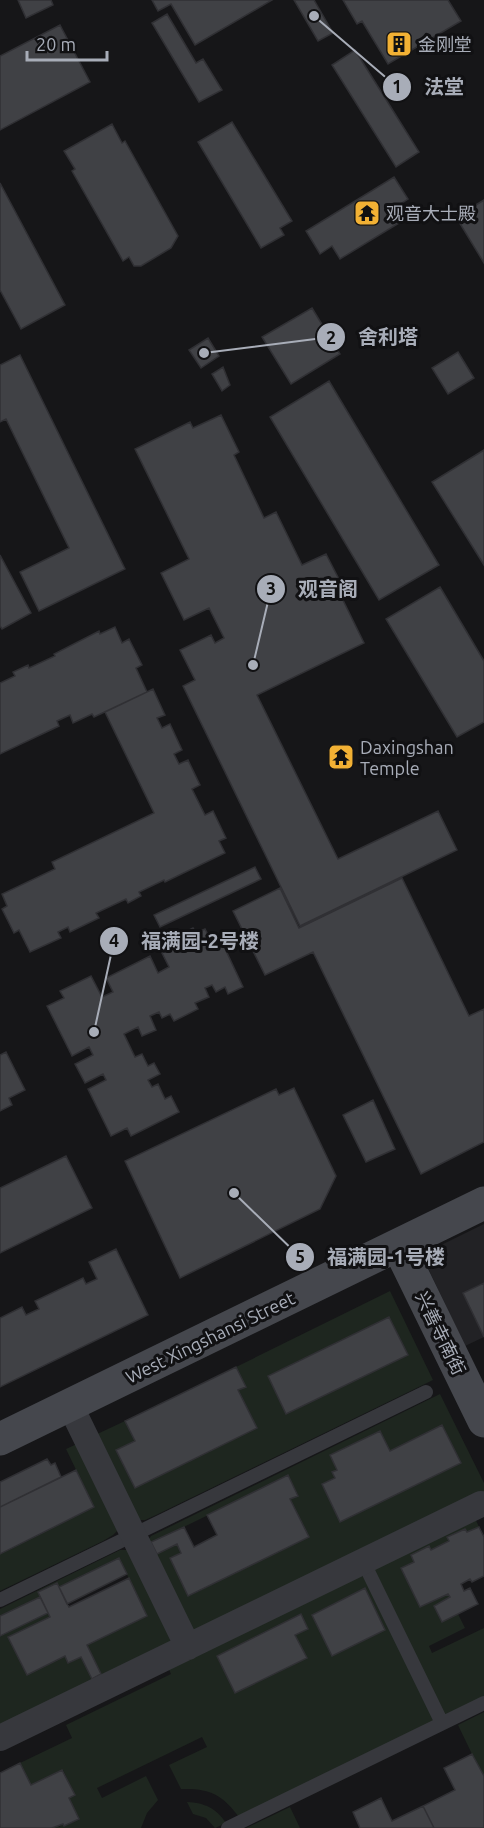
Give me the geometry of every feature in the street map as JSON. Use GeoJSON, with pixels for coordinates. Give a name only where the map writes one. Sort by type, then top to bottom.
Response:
{"type":"FeatureCollection","features":[{"type":"Feature","properties":{"kind":"street","name":"West Xingshansi Street"},"geometry":{"type":"LineString","coordinates":[[0,1439],[484,1203]]}},
{"type":"Feature","properties":{"kind":"street","name":"兴善寺南街"},"geometry":{"type":"LineString","coordinates":[[398,1245],[484,1421]]}},
{"type":"Feature","properties":{"kind":"street"},"geometry":{"type":"LineString","coordinates":[[70,1405],[188,1647]]}},
{"type":"Feature","properties":{"kind":"street"},"geometry":{"type":"LineString","coordinates":[[0,1738],[481,1504]]}},
{"type":"Feature","properties":{"kind":"lane"},"geometry":{"type":"LineString","coordinates":[[0,1600],[426,1392]]}},
{"type":"Feature","properties":{"kind":"lane"},"geometry":{"type":"LineString","coordinates":[[363,1561],[440,1719]]}},
{"type":"Feature","properties":{"kind":"lane"},"geometry":{"type":"LineString","coordinates":[[228,1828],[484,1703]]}},
{"type":"Feature","properties":{"kind":"shaded area"},"geometry":{"type":"Polygon","coordinates":[[[484,1224],[484,1337],[465,1346],[426,1260],[433,1249],[484,1224]]]}},
{"type":"Feature","properties":{"kind":"shaded area"},"geometry":{"type":"Polygon","coordinates":[[[390,1291],[433,1380],[156,1515],[145,1520],[138,1520],[93,1436],[125,1421],[135,1441],[117,1450],[135,1488],[256,1428],[238,1390],[245,1387],[236,1367],[390,1291]],[[389,1317],[268,1376],[286,1413],[407,1355],[389,1317]]]}},
{"type":"Feature","properties":{"kind":"shaded area"},"geometry":{"type":"Polygon","coordinates":[[[440,1394],[484,1483],[484,1494],[210,1627],[191,1631],[148,1540],[151,1536],[440,1394]],[[442,1426],[390,1451],[380,1431],[330,1455],[337,1470],[332,1472],[335,1478],[322,1484],[340,1522],[460,1463],[442,1426]],[[288,1476],[151,1543],[157,1554],[177,1544],[181,1553],[170,1558],[189,1596],[309,1537],[290,1499],[298,1495],[288,1476]]]}},
{"type":"Feature","properties":{"kind":"shaded area"},"geometry":{"type":"Polygon","coordinates":[[[79,1443],[118,1530],[103,1541],[0,1591],[0,1554],[94,1507],[66,1449],[79,1443]]]}},
{"type":"Feature","properties":{"kind":"shaded area"},"geometry":{"type":"Polygon","coordinates":[[[474,1516],[479,1527],[467,1532],[465,1529],[447,1537],[449,1541],[431,1550],[411,1555],[414,1562],[402,1568],[420,1607],[448,1594],[450,1597],[434,1606],[442,1622],[458,1614],[465,1628],[429,1646],[432,1653],[484,1628],[484,1697],[239,1817],[227,1803],[214,1794],[207,1791],[181,1789],[169,1765],[207,1747],[202,1737],[97,1788],[102,1798],[146,1776],[158,1800],[147,1813],[141,1828],[52,1828],[63,1824],[65,1826],[79,1819],[69,1798],[75,1795],[63,1770],[31,1785],[20,1763],[72,1738],[66,1725],[171,1674],[167,1665],[474,1516]],[[365,1589],[312,1615],[332,1655],[385,1630],[365,1589]],[[301,1615],[217,1656],[235,1693],[306,1658],[295,1635],[308,1629],[301,1615]]]}},
{"type":"Feature","properties":{"kind":"shaded area"},"geometry":{"type":"Polygon","coordinates":[[[120,1550],[127,1550],[169,1628],[171,1644],[0,1730],[0,1636],[48,1613],[50,1617],[8,1637],[27,1675],[65,1656],[69,1663],[81,1657],[92,1679],[101,1674],[87,1645],[147,1616],[119,1558],[59,1587],[56,1583],[38,1592],[40,1597],[0,1616],[0,1609],[120,1550]]]}},
{"type":"Feature","properties":{"kind":"shaded area"},"geometry":{"type":"Polygon","coordinates":[[[484,1712],[484,1776],[483,1777],[458,1725],[484,1712]]]}},
{"type":"Feature","properties":{"kind":"shaded area"},"geometry":{"type":"Polygon","coordinates":[[[187,1802],[210,1807],[226,1823],[215,1828],[206,1818],[193,1814],[187,1802]]]}},
{"type":"Feature","properties":{"kind":"shaded area"},"geometry":{"type":"Polygon","coordinates":[[[290,1807],[300,1828],[246,1828],[290,1807]]]}},
{"type":"Feature","properties":{"kind":"building"},"geometry":{"type":"Polygon","coordinates":[[[18,0],[51,0],[53,5],[26,18],[18,0]]]}},
{"type":"Feature","properties":{"kind":"building"},"geometry":{"type":"Polygon","coordinates":[[[152,0],[272,0],[195,45],[171,4],[158,11],[152,0]]]}},
{"type":"Feature","properties":{"kind":"building"},"geometry":{"type":"Polygon","coordinates":[[[294,0],[314,0],[333,33],[318,41],[294,0]]]}},
{"type":"Feature","properties":{"kind":"building","name":"金刚堂"},"geometry":{"type":"Polygon","coordinates":[[[343,0],[448,0],[461,21],[388,64],[362,21],[357,24],[343,0]]]}},
{"type":"Feature","properties":{"kind":"building"},"geometry":{"type":"Polygon","coordinates":[[[167,14],[196,63],[203,59],[222,90],[199,102],[152,23],[167,14]]]}},
{"type":"Feature","properties":{"kind":"building"},"geometry":{"type":"Polygon","coordinates":[[[60,25],[90,82],[0,130],[0,56],[60,25]]]}},
{"type":"Feature","properties":{"kind":"building"},"geometry":{"type":"Polygon","coordinates":[[[355,50],[419,152],[396,167],[332,65],[355,50]]]}},
{"type":"Feature","properties":{"kind":"building"},"geometry":{"type":"Polygon","coordinates":[[[232,122],[292,221],[280,228],[284,235],[261,248],[198,142],[232,122]]]}},
{"type":"Feature","properties":{"kind":"building"},"geometry":{"type":"Polygon","coordinates":[[[112,124],[122,143],[125,141],[178,236],[171,248],[141,266],[134,266],[129,257],[123,261],[72,171],[75,169],[64,151],[112,124]]]}},
{"type":"Feature","properties":{"kind":"building","name":"观音大士殿"},"geometry":{"type":"Polygon","coordinates":[[[394,177],[408,199],[396,207],[404,220],[340,259],[332,246],[320,254],[306,231],[394,177]]]}},
{"type":"Feature","properties":{"kind":"building"},"geometry":{"type":"Polygon","coordinates":[[[0,183],[65,305],[21,329],[0,290],[0,183]]]}},
{"type":"Feature","properties":{"kind":"building"},"geometry":{"type":"Polygon","coordinates":[[[484,200],[484,263],[456,217],[484,200]]]}},
{"type":"Feature","properties":{"kind":"building"},"geometry":{"type":"Polygon","coordinates":[[[312,308],[340,354],[291,384],[262,337],[312,308]]]}},
{"type":"Feature","properties":{"kind":"building"},"geometry":{"type":"Polygon","coordinates":[[[208,338],[219,356],[201,368],[189,350],[208,338]]]}},
{"type":"Feature","properties":{"kind":"building"},"geometry":{"type":"Polygon","coordinates":[[[458,352],[474,378],[448,394],[432,368],[458,352]]]}},
{"type":"Feature","properties":{"kind":"building"},"geometry":{"type":"Polygon","coordinates":[[[20,355],[125,569],[39,611],[20,572],[69,548],[6,419],[0,422],[0,365],[20,355]]]}},
{"type":"Feature","properties":{"kind":"building"},"geometry":{"type":"Polygon","coordinates":[[[223,367],[230,385],[222,391],[212,374],[223,367]]]}},
{"type":"Feature","properties":{"kind":"building"},"geometry":{"type":"Polygon","coordinates":[[[329,381],[439,565],[379,600],[270,417],[329,381]]]}},
{"type":"Feature","properties":{"kind":"building"},"geometry":{"type":"Polygon","coordinates":[[[221,415],[239,452],[234,455],[264,518],[276,512],[302,565],[326,554],[345,591],[340,594],[364,643],[257,695],[338,859],[438,811],[457,850],[300,926],[183,686],[195,680],[180,650],[211,635],[215,643],[224,638],[209,608],[184,620],[161,573],[189,559],[135,449],[190,422],[193,428],[221,415]]]}},
{"type":"Feature","properties":{"kind":"building"},"geometry":{"type":"Polygon","coordinates":[[[484,450],[484,565],[432,482],[484,450]]]}},
{"type":"Feature","properties":{"kind":"building"},"geometry":{"type":"Polygon","coordinates":[[[0,555],[31,613],[2,629],[0,626],[0,555]]]}},
{"type":"Feature","properties":{"kind":"building"},"geometry":{"type":"Polygon","coordinates":[[[440,587],[484,661],[484,722],[457,737],[386,619],[440,587]]]}},
{"type":"Feature","properties":{"kind":"building"},"geometry":{"type":"Polygon","coordinates":[[[115,627],[122,643],[129,639],[142,665],[136,668],[147,692],[94,717],[92,714],[73,723],[70,715],[57,721],[59,726],[0,754],[0,683],[15,676],[13,672],[28,665],[29,668],[55,656],[54,654],[99,631],[100,634],[115,627]]]}},
{"type":"Feature","properties":{"kind":"building"},"geometry":{"type":"Polygon","coordinates":[[[153,689],[165,715],[157,718],[162,728],[170,724],[182,750],[174,754],[179,764],[188,760],[200,785],[192,789],[205,815],[213,811],[226,838],[219,841],[225,853],[139,892],[141,896],[128,903],[126,899],[96,913],[99,918],[70,932],[68,927],[58,932],[61,938],[30,952],[19,930],[14,933],[2,909],[7,906],[2,894],[55,869],[52,862],[154,813],[105,712],[153,689]]]}},
{"type":"Feature","properties":{"kind":"building"},"geometry":{"type":"Polygon","coordinates":[[[255,867],[261,879],[160,927],[154,915],[255,867]]]}},
{"type":"Feature","properties":{"kind":"building"},"geometry":{"type":"Polygon","coordinates":[[[402,878],[469,1016],[484,1009],[484,1142],[421,1174],[313,952],[265,975],[233,911],[280,888],[299,928],[402,878]]]}},
{"type":"Feature","properties":{"kind":"building"},"geometry":{"type":"Polygon","coordinates":[[[193,928],[196,933],[205,929],[213,944],[221,940],[243,987],[228,994],[225,987],[216,992],[212,985],[205,988],[209,997],[195,1003],[198,1009],[174,1021],[170,1014],[162,1018],[159,1012],[150,1016],[156,1030],[142,1036],[138,1027],[124,1034],[135,1057],[142,1054],[148,1066],[154,1063],[160,1074],[148,1080],[152,1087],[158,1084],[165,1099],[171,1096],[179,1112],[131,1136],[127,1128],[111,1136],[88,1089],[106,1080],[103,1074],[85,1083],[75,1064],[93,1055],[89,1047],[72,1056],[47,1006],[64,998],[60,991],[91,976],[102,997],[113,992],[106,978],[150,956],[158,973],[169,967],[161,951],[172,945],[169,940],[193,928]]]}},
{"type":"Feature","properties":{"kind":"building"},"geometry":{"type":"Polygon","coordinates":[[[6,1052],[25,1090],[9,1098],[12,1105],[0,1111],[0,1055],[6,1052]]]}},
{"type":"Feature","properties":{"kind":"building"},"geometry":{"type":"Polygon","coordinates":[[[294,1088],[336,1176],[320,1209],[180,1278],[125,1161],[276,1089],[279,1095],[294,1088]]]}},
{"type":"Feature","properties":{"kind":"building"},"geometry":{"type":"Polygon","coordinates":[[[373,1100],[395,1149],[366,1162],[343,1115],[373,1100]]]}},
{"type":"Feature","properties":{"kind":"building"},"geometry":{"type":"Polygon","coordinates":[[[66,1156],[92,1208],[0,1253],[0,1188],[66,1156]]]}},
{"type":"Feature","properties":{"kind":"building"},"geometry":{"type":"Polygon","coordinates":[[[116,1249],[148,1315],[0,1387],[0,1318],[22,1307],[26,1315],[39,1309],[35,1301],[83,1278],[86,1284],[97,1279],[89,1262],[116,1249]]]}},
{"type":"Feature","properties":{"kind":"building"},"geometry":{"type":"Polygon","coordinates":[[[484,1283],[484,1337],[463,1293],[484,1283]]]}},
{"type":"Feature","properties":{"kind":"building"},"geometry":{"type":"Polygon","coordinates":[[[389,1317],[408,1355],[286,1414],[268,1376],[389,1317]]]}},
{"type":"Feature","properties":{"kind":"building"},"geometry":{"type":"Polygon","coordinates":[[[236,1367],[246,1387],[238,1390],[257,1428],[135,1488],[116,1450],[135,1441],[125,1421],[236,1367]]]}},
{"type":"Feature","properties":{"kind":"building"},"geometry":{"type":"Polygon","coordinates":[[[442,1425],[461,1463],[340,1522],[322,1484],[335,1478],[332,1472],[337,1470],[330,1455],[380,1431],[390,1451],[442,1425]]]}},
{"type":"Feature","properties":{"kind":"building"},"geometry":{"type":"Polygon","coordinates":[[[47,1459],[51,1465],[55,1463],[61,1477],[0,1507],[0,1482],[47,1459]]]}},
{"type":"Feature","properties":{"kind":"building"},"geometry":{"type":"Polygon","coordinates":[[[76,1470],[94,1507],[0,1554],[0,1507],[76,1470]]]}},
{"type":"Feature","properties":{"kind":"building"},"geometry":{"type":"Polygon","coordinates":[[[288,1475],[298,1496],[290,1499],[309,1537],[188,1596],[170,1558],[181,1553],[177,1544],[157,1554],[151,1542],[184,1527],[194,1547],[217,1535],[207,1515],[288,1475]]]}},
{"type":"Feature","properties":{"kind":"building"},"geometry":{"type":"Polygon","coordinates":[[[479,1527],[484,1537],[484,1576],[461,1584],[464,1591],[470,1588],[478,1604],[442,1622],[434,1606],[450,1597],[448,1594],[420,1607],[401,1568],[414,1562],[411,1555],[429,1546],[431,1550],[449,1541],[447,1537],[465,1529],[467,1532],[479,1527]]]}},
{"type":"Feature","properties":{"kind":"building"},"geometry":{"type":"Polygon","coordinates":[[[119,1558],[127,1574],[67,1604],[59,1587],[119,1558]]]}},
{"type":"Feature","properties":{"kind":"building"},"geometry":{"type":"Polygon","coordinates":[[[129,1578],[147,1616],[87,1645],[101,1674],[92,1679],[81,1657],[68,1663],[65,1656],[27,1675],[8,1637],[50,1617],[38,1592],[57,1583],[69,1607],[129,1578]]]}},
{"type":"Feature","properties":{"kind":"building"},"geometry":{"type":"Polygon","coordinates":[[[365,1588],[385,1630],[332,1656],[312,1615],[365,1588]]]}},
{"type":"Feature","properties":{"kind":"building"},"geometry":{"type":"Polygon","coordinates":[[[40,1597],[48,1613],[0,1636],[0,1616],[40,1597]]]}},
{"type":"Feature","properties":{"kind":"building"},"geometry":{"type":"Polygon","coordinates":[[[301,1614],[308,1629],[295,1635],[307,1658],[235,1693],[217,1656],[301,1614]]]}},
{"type":"Feature","properties":{"kind":"building"},"geometry":{"type":"Polygon","coordinates":[[[472,1754],[484,1776],[484,1828],[434,1828],[423,1806],[455,1790],[444,1768],[472,1754]]]}},
{"type":"Feature","properties":{"kind":"building"},"geometry":{"type":"Polygon","coordinates":[[[20,1763],[31,1785],[62,1770],[75,1795],[69,1798],[79,1819],[64,1826],[63,1824],[52,1828],[0,1828],[0,1773],[20,1763]]]}},
{"type":"Feature","properties":{"kind":"building"},"geometry":{"type":"Polygon","coordinates":[[[381,1798],[392,1821],[423,1806],[434,1828],[360,1828],[353,1812],[381,1798]]]}},
{"type":"Feature","properties":{"kind":"place","name":"法堂"},"geometry":{"type":"Point","coordinates":[314,16]}},
{"type":"Feature","properties":{"kind":"place","name":"金刚堂"},"geometry":{"type":"Point","coordinates":[399,44]}},
{"type":"Feature","properties":{"kind":"place","name":"观音大士殿"},"geometry":{"type":"Point","coordinates":[367,213]}},
{"type":"Feature","properties":{"kind":"place","name":"舍利塔"},"geometry":{"type":"Point","coordinates":[204,353]}},
{"type":"Feature","properties":{"kind":"place","name":"观音阁"},"geometry":{"type":"Point","coordinates":[253,665]}},
{"type":"Feature","properties":{"kind":"place","name":"Daxingshan Temple"},"geometry":{"type":"Point","coordinates":[341,757]}},
{"type":"Feature","properties":{"kind":"place","name":"福满园-2号楼"},"geometry":{"type":"Point","coordinates":[94,1032]}},
{"type":"Feature","properties":{"kind":"place","name":"福满园-1号楼"},"geometry":{"type":"Point","coordinates":[234,1193]}}]}
